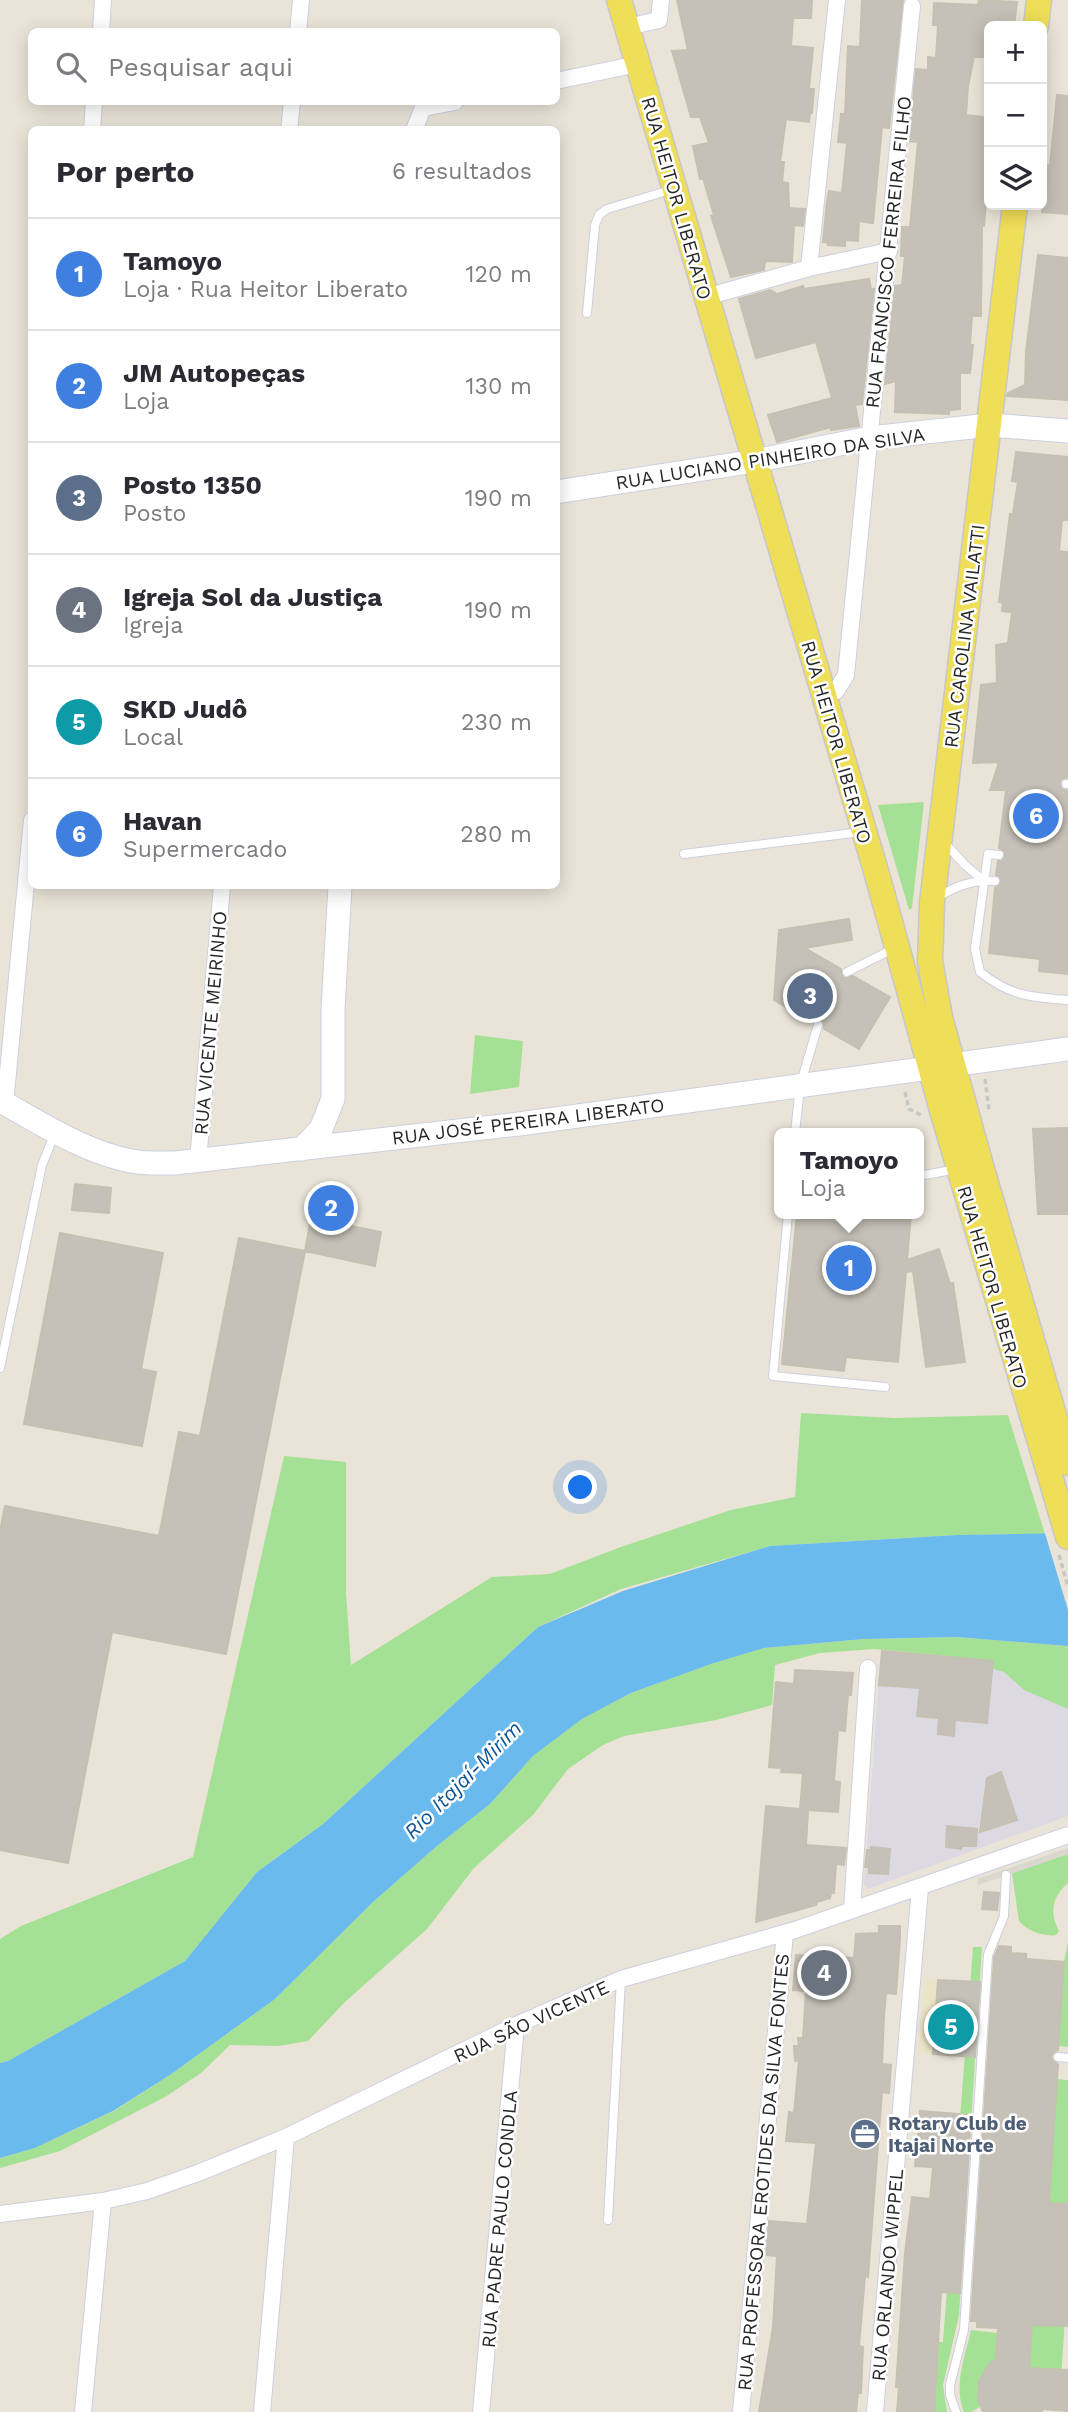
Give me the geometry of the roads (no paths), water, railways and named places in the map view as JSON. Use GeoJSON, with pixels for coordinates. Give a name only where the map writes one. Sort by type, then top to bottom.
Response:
{"type":"FeatureCollection","features":[{"type":"Feature","properties":{"kind":"main road","name":"RUA HEITOR LIBERATO"},"geometry":{"type":"LineString","coordinates":[[619,0],[897,947],[942,1067],[1068,1463]]}},
{"type":"Feature","properties":{"kind":"main road"},"geometry":{"type":"LineString","coordinates":[[1036,21],[1039,0]]}},
{"type":"Feature","properties":{"kind":"main road","name":"RUA CAROLINA VAILATTI"},"geometry":{"type":"LineString","coordinates":[[942,1067],[940,1017],[930,961],[932,903],[1014,210]]}},
{"type":"Feature","properties":{"kind":"main road","name":"RUA LUCIANO PINHEIRO DA SILVA"},"geometry":{"type":"LineString","coordinates":[[560,491],[755,461],[870,438],[990,425],[1068,430]]}},
{"type":"Feature","properties":{"kind":"main road"},"geometry":{"type":"LineString","coordinates":[[302,1149],[321,1129],[333,1099],[333,1009],[340,889]]}},
{"type":"Feature","properties":{"kind":"main road","name":"RUA JOSÉ PEREIRA LIBERATO"},"geometry":{"type":"LineString","coordinates":[[3,1102],[86,1146],[131,1161],[198,1161],[519,1124],[942,1067],[1065,1045]]}},
{"type":"Feature","properties":{"kind":"main road","name":"RUA HEITOR LIBERATO"},"geometry":{"type":"LineString","coordinates":[[942,1067],[959,1169],[1068,1537]]}},
{"type":"Feature","properties":{"kind":"main road"},"geometry":{"type":"LineString","coordinates":[[333,1099],[346,1130],[365,1142]]}},
{"type":"Feature","properties":{"kind":"street"},"geometry":{"type":"LineString","coordinates":[[100,28],[103,0]]}},
{"type":"Feature","properties":{"kind":"street"},"geometry":{"type":"LineString","coordinates":[[298,28],[301,0]]}},
{"type":"Feature","properties":{"kind":"street"},"geometry":{"type":"LineString","coordinates":[[627,27],[659,20],[661,0]]}},
{"type":"Feature","properties":{"kind":"street"},"geometry":{"type":"LineString","coordinates":[[809,268],[837,0]]}},
{"type":"Feature","properties":{"kind":"street","name":"RUA FRANCISCO FERREIRA FILHO"},"geometry":{"type":"LineString","coordinates":[[824,697],[836,691],[846,675],[912,6]]}},
{"type":"Feature","properties":{"kind":"street"},"geometry":{"type":"LineString","coordinates":[[560,79],[638,64]]}},
{"type":"Feature","properties":{"kind":"street"},"geometry":{"type":"LineString","coordinates":[[92,126],[94,105]]}},
{"type":"Feature","properties":{"kind":"street"},"geometry":{"type":"LineString","coordinates":[[289,126],[292,105]]}},
{"type":"Feature","properties":{"kind":"street"},"geometry":{"type":"LineString","coordinates":[[415,126],[424,108],[440,105]]}},
{"type":"Feature","properties":{"kind":"street"},"geometry":{"type":"LineString","coordinates":[[706,297],[809,268],[889,251]]}},
{"type":"Feature","properties":{"kind":"street"},"geometry":{"type":"LineString","coordinates":[[3,1102],[28,859]]}},
{"type":"Feature","properties":{"kind":"street","name":"RUA VICENTE MEIRINHO"},"geometry":{"type":"LineString","coordinates":[[198,1161],[222,889]]}},
{"type":"Feature","properties":{"kind":"street"},"geometry":{"type":"LineString","coordinates":[[852,1910],[868,1668]]}},
{"type":"Feature","properties":{"kind":"street","name":"RUA SÃO VICENTE"},"geometry":{"type":"LineString","coordinates":[[0,2214],[103,2201],[147,2191],[198,2173],[286,2137],[516,2025],[621,1979],[785,1933],[1068,1835]]}},
{"type":"Feature","properties":{"kind":"street","name":"RUA ORLANDO WIPPEL"},"geometry":{"type":"LineString","coordinates":[[875,2412],[920,1888]]}},
{"type":"Feature","properties":{"kind":"street","name":"RUA PROFESSORA EROTIDES DA SILVA FONTES"},"geometry":{"type":"LineString","coordinates":[[741,2412],[785,1933]]}},
{"type":"Feature","properties":{"kind":"street","name":"RUA PADRE PAULO CONDLA"},"geometry":{"type":"LineString","coordinates":[[481,2412],[516,2025]]}},
{"type":"Feature","properties":{"kind":"street"},"geometry":{"type":"LineString","coordinates":[[262,2412],[286,2137]]}},
{"type":"Feature","properties":{"kind":"street"},"geometry":{"type":"LineString","coordinates":[[83,2412],[103,2201]]}},
{"type":"Feature","properties":{"kind":"lane"},"geometry":{"type":"LineString","coordinates":[[587,313],[595,225],[599,215],[607,209],[674,188]]}},
{"type":"Feature","properties":{"kind":"lane"},"geometry":{"type":"LineString","coordinates":[[684,853],[864,832]]}},
{"type":"Feature","properties":{"kind":"lane"},"geometry":{"type":"LineString","coordinates":[[940,837],[965,866],[983,880]]}},
{"type":"Feature","properties":{"kind":"lane"},"geometry":{"type":"LineString","coordinates":[[999,855],[988,854],[983,880],[975,949],[980,972],[996,985],[1013,993],[1068,1000]]}},
{"type":"Feature","properties":{"kind":"lane"},"geometry":{"type":"LineString","coordinates":[[932,903],[950,890],[983,880],[995,881]]}},
{"type":"Feature","properties":{"kind":"lane"},"geometry":{"type":"LineString","coordinates":[[847,972],[897,947]]}},
{"type":"Feature","properties":{"kind":"lane"},"geometry":{"type":"LineString","coordinates":[[796,1128],[800,1086],[818,1025]]}},
{"type":"Feature","properties":{"kind":"lane"},"geometry":{"type":"LineString","coordinates":[[0,1368],[42,1165],[56,1131]]}},
{"type":"Feature","properties":{"kind":"lane"},"geometry":{"type":"LineString","coordinates":[[924,1175],[959,1169]]}},
{"type":"Feature","properties":{"kind":"lane"},"geometry":{"type":"LineString","coordinates":[[788,1219],[773,1377],[885,1387]]}},
{"type":"Feature","properties":{"kind":"lane"},"geometry":{"type":"LineString","coordinates":[[956,2412],[950,2395],[950,2385],[964,2330],[984,2052],[988,1955],[1004,1916],[1006,1875]]}},
{"type":"Feature","properties":{"kind":"lane"},"geometry":{"type":"LineString","coordinates":[[608,2220],[621,1979]]}},
{"type":"Feature","properties":{"kind":"lane"},"geometry":{"type":"LineString","coordinates":[[1058,2057],[1068,2058]]}},
{"type":"Feature","properties":{"kind":"water","name":"Rio Itajaí-Mirim"},"geometry":{"type":"Polygon","coordinates":[[[1068,1533],[1068,1646],[957,1637],[864,1639],[764,1648],[631,1693],[582,1719],[533,1756],[490,1804],[373,1902],[275,1999],[170,2075],[113,2111],[35,2148],[0,2158],[0,2063],[8,2061],[185,1961],[257,1872],[323,1824],[538,1627],[623,1591],[770,1546],[957,1535],[1068,1533]]]}},
{"type":"Feature","properties":{"kind":"place","name":"Havan"},"geometry":{"type":"Point","coordinates":[1036,816]}},
{"type":"Feature","properties":{"kind":"place","name":"Posto 1350"},"geometry":{"type":"Point","coordinates":[810,996]}},
{"type":"Feature","properties":{"kind":"place","name":"JM Autopeças"},"geometry":{"type":"Point","coordinates":[331,1208]}},
{"type":"Feature","properties":{"kind":"place","name":"Tamoyo"},"geometry":{"type":"Point","coordinates":[849,1268]}},
{"type":"Feature","properties":{"kind":"place","name":"Igreja Sol da Justiça"},"geometry":{"type":"Point","coordinates":[824,1973]}},
{"type":"Feature","properties":{"kind":"place","name":"SKD Judô"},"geometry":{"type":"Point","coordinates":[951,2027]}},
{"type":"Feature","properties":{"kind":"place","name":"Rotary Club de Itajai Norte"},"geometry":{"type":"Point","coordinates":[865,2134]}}]}
